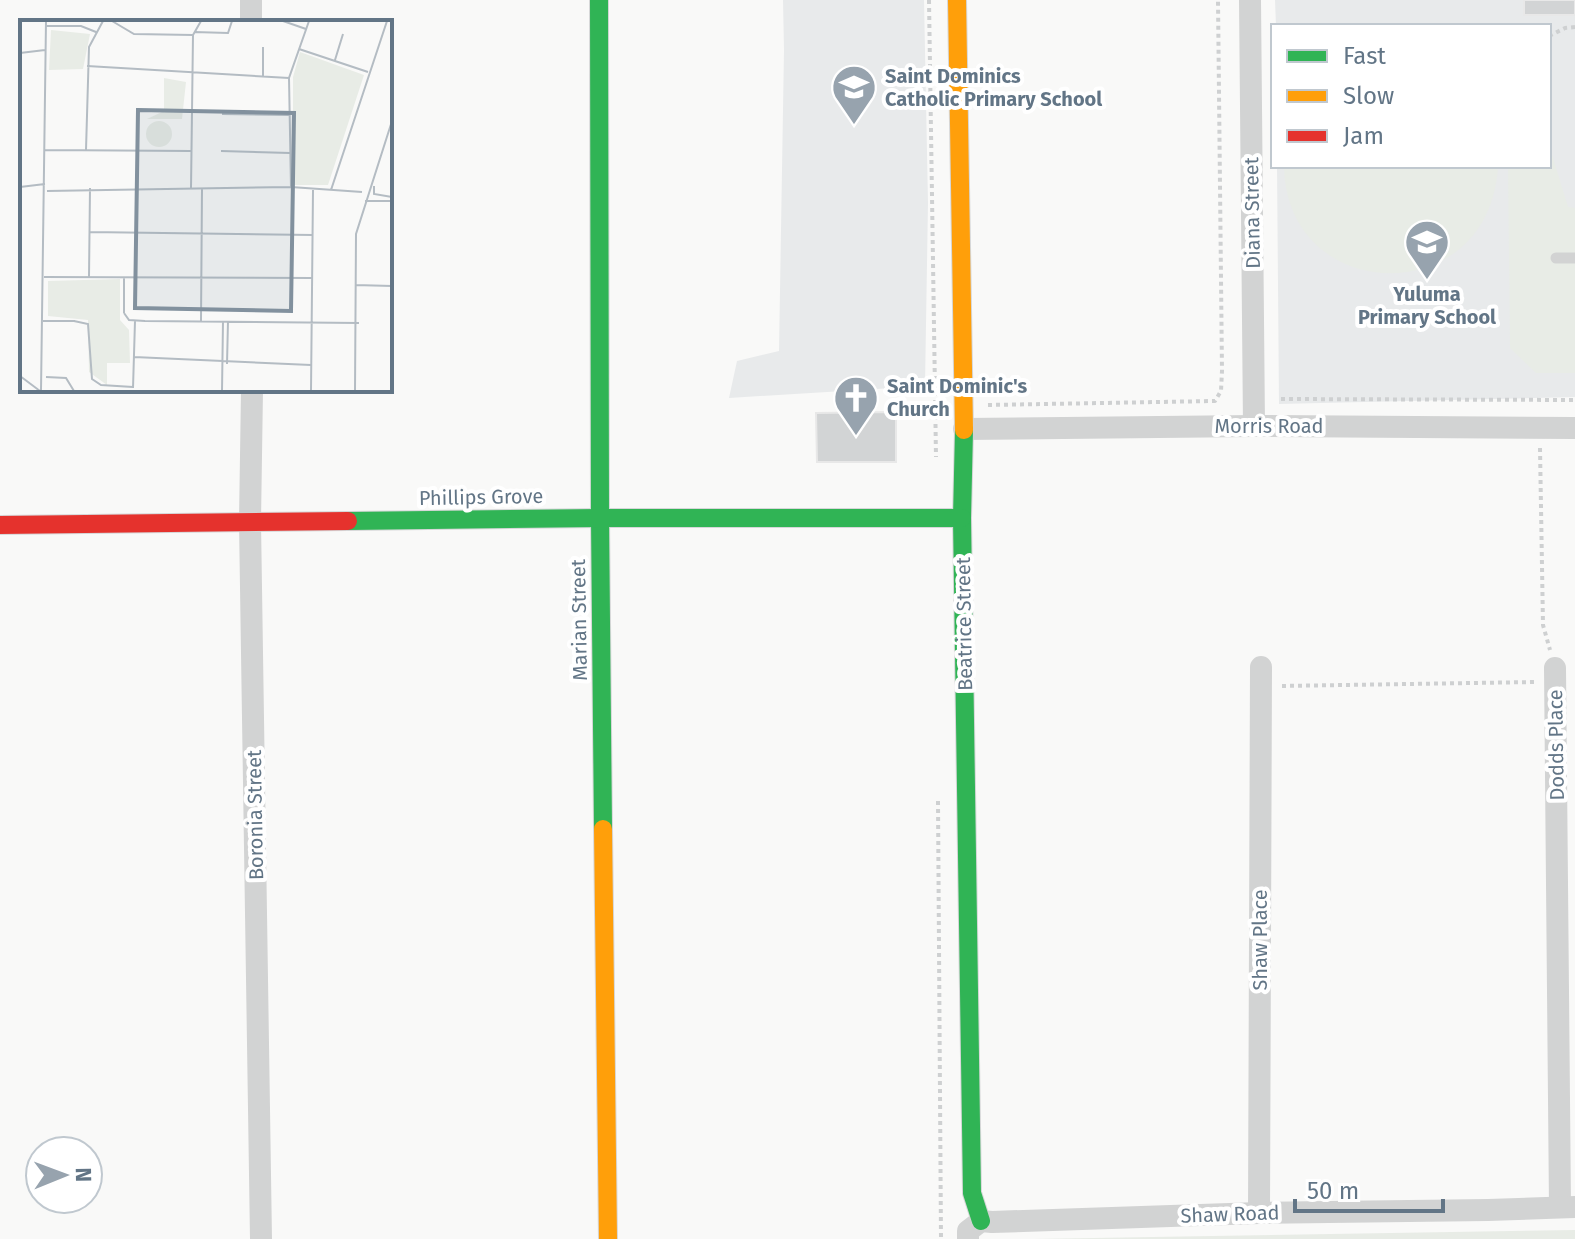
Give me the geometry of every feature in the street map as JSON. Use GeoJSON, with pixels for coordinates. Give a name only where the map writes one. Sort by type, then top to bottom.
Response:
{"type":"FeatureCollection","features":[{"type":"Feature","properties":{"kind":"street","name":"Marian Street"},"geometry":{"type":"LineString","coordinates":[[599,0],[600,518],[608,1239]]}},
{"type":"Feature","properties":{"kind":"street","name":"Beatrice Street"},"geometry":{"type":"LineString","coordinates":[[957,0],[974,1230]]}},
{"type":"Feature","properties":{"kind":"street","name":"Diana Street"},"geometry":{"type":"LineString","coordinates":[[1250,0],[1254,426]]}},
{"type":"Feature","properties":{"kind":"street","name":"Boronia Street"},"geometry":{"type":"LineString","coordinates":[[252,392],[250,522],[261,1239]]}},
{"type":"Feature","properties":{"kind":"street","name":"Morris Road"},"geometry":{"type":"LineString","coordinates":[[964,429],[1254,426],[1575,428]]}},
{"type":"Feature","properties":{"kind":"street","name":"Phillips Grove"},"geometry":{"type":"LineString","coordinates":[[0,525],[600,518],[962,518]]}},
{"type":"Feature","properties":{"kind":"street","name":"Dodds Place"},"geometry":{"type":"LineString","coordinates":[[1555,675],[1568,1207]]}},
{"type":"Feature","properties":{"kind":"street","name":"Shaw Place"},"geometry":{"type":"LineString","coordinates":[[1259,1213],[1261,677]]}},
{"type":"Feature","properties":{"kind":"street","name":"Shaw Road"},"geometry":{"type":"LineString","coordinates":[[974,1230],[992,1222],[1568,1207]]}},
{"type":"Feature","properties":{"kind":"lane"},"geometry":{"type":"LineString","coordinates":[[1556,258],[1575,258]]}},
{"type":"Feature","properties":{"kind":"path"},"geometry":{"type":"LineString","coordinates":[[976,405],[1215,401],[1222,384],[1218,0]]}},
{"type":"Feature","properties":{"kind":"path"},"geometry":{"type":"LineString","coordinates":[[1551,35],[1575,27]]}},
{"type":"Feature","properties":{"kind":"path"},"geometry":{"type":"LineString","coordinates":[[1281,399],[1575,400]]}},
{"type":"Feature","properties":{"kind":"path"},"geometry":{"type":"LineString","coordinates":[[1261,677],[1555,675],[1543,625],[1540,428]]}},
{"type":"Feature","properties":{"kind":"shaded area","name":"Saint Dominics Catholic Primary School"},"geometry":{"type":"Polygon","coordinates":[[[783,0],[924,0],[928,203],[925,386],[729,398],[737,361],[779,351],[783,0]]]}},
{"type":"Feature","properties":{"kind":"shaded area","name":"Yuluma Primary School"},"geometry":{"type":"Polygon","coordinates":[[[1275,0],[1575,0],[1575,397],[1279,404],[1277,168],[1551,168],[1551,24],[1276,24],[1275,0]]]}},
{"type":"Feature","properties":{"kind":"shaded area"},"geometry":{"type":"Polygon","coordinates":[[[1551,152],[1568,207],[1575,208],[1575,373],[1536,373],[1510,348],[1508,168],[1551,168],[1551,152]]]}},
{"type":"Feature","properties":{"kind":"shaded area"},"geometry":{"type":"Polygon","coordinates":[[[1284,168],[1498,168],[1487,214],[1461,247],[1427,267],[1389,273],[1350,266],[1317,246],[1293,212],[1284,168]]]}},
{"type":"Feature","properties":{"kind":"shaded area"},"geometry":{"type":"Polygon","coordinates":[[[1575,1230],[1575,1239],[1033,1239],[1575,1230]]]}},
{"type":"Feature","properties":{"kind":"building"},"geometry":{"type":"Polygon","coordinates":[[[1524,0],[1575,0],[1575,15],[1524,15],[1524,0]]]}},
{"type":"Feature","properties":{"kind":"building","name":"Saint Dominic's Church"},"geometry":{"type":"Polygon","coordinates":[[[896,412],[896,462],[817,462],[816,413],[896,412]]]}},
{"type":"Feature","properties":{"kind":"traffic: fast"},"geometry":{"type":"LineString","coordinates":[[599,0],[603,829]]}},
{"type":"Feature","properties":{"kind":"traffic: fast"},"geometry":{"type":"LineString","coordinates":[[964,430],[962,518],[972,1193],[981,1221]]}},
{"type":"Feature","properties":{"kind":"traffic: fast"},"geometry":{"type":"LineString","coordinates":[[348,521],[962,518]]}},
{"type":"Feature","properties":{"kind":"traffic: slow"},"geometry":{"type":"LineString","coordinates":[[957,0],[964,430]]}},
{"type":"Feature","properties":{"kind":"traffic: slow"},"geometry":{"type":"LineString","coordinates":[[603,829],[608,1239]]}},
{"type":"Feature","properties":{"kind":"traffic: jam"},"geometry":{"type":"LineString","coordinates":[[0,525],[348,521]]}},
{"type":"Feature","properties":{"kind":"place","name":"Saint Dominics Catholic Primary School"},"geometry":{"type":"Point","coordinates":[854,126]}},
{"type":"Feature","properties":{"kind":"place","name":"Yuluma Primary School"},"geometry":{"type":"Point","coordinates":[1427,281]}},
{"type":"Feature","properties":{"kind":"place","name":"Saint Dominic's Church"},"geometry":{"type":"Point","coordinates":[856,437]}}]}
